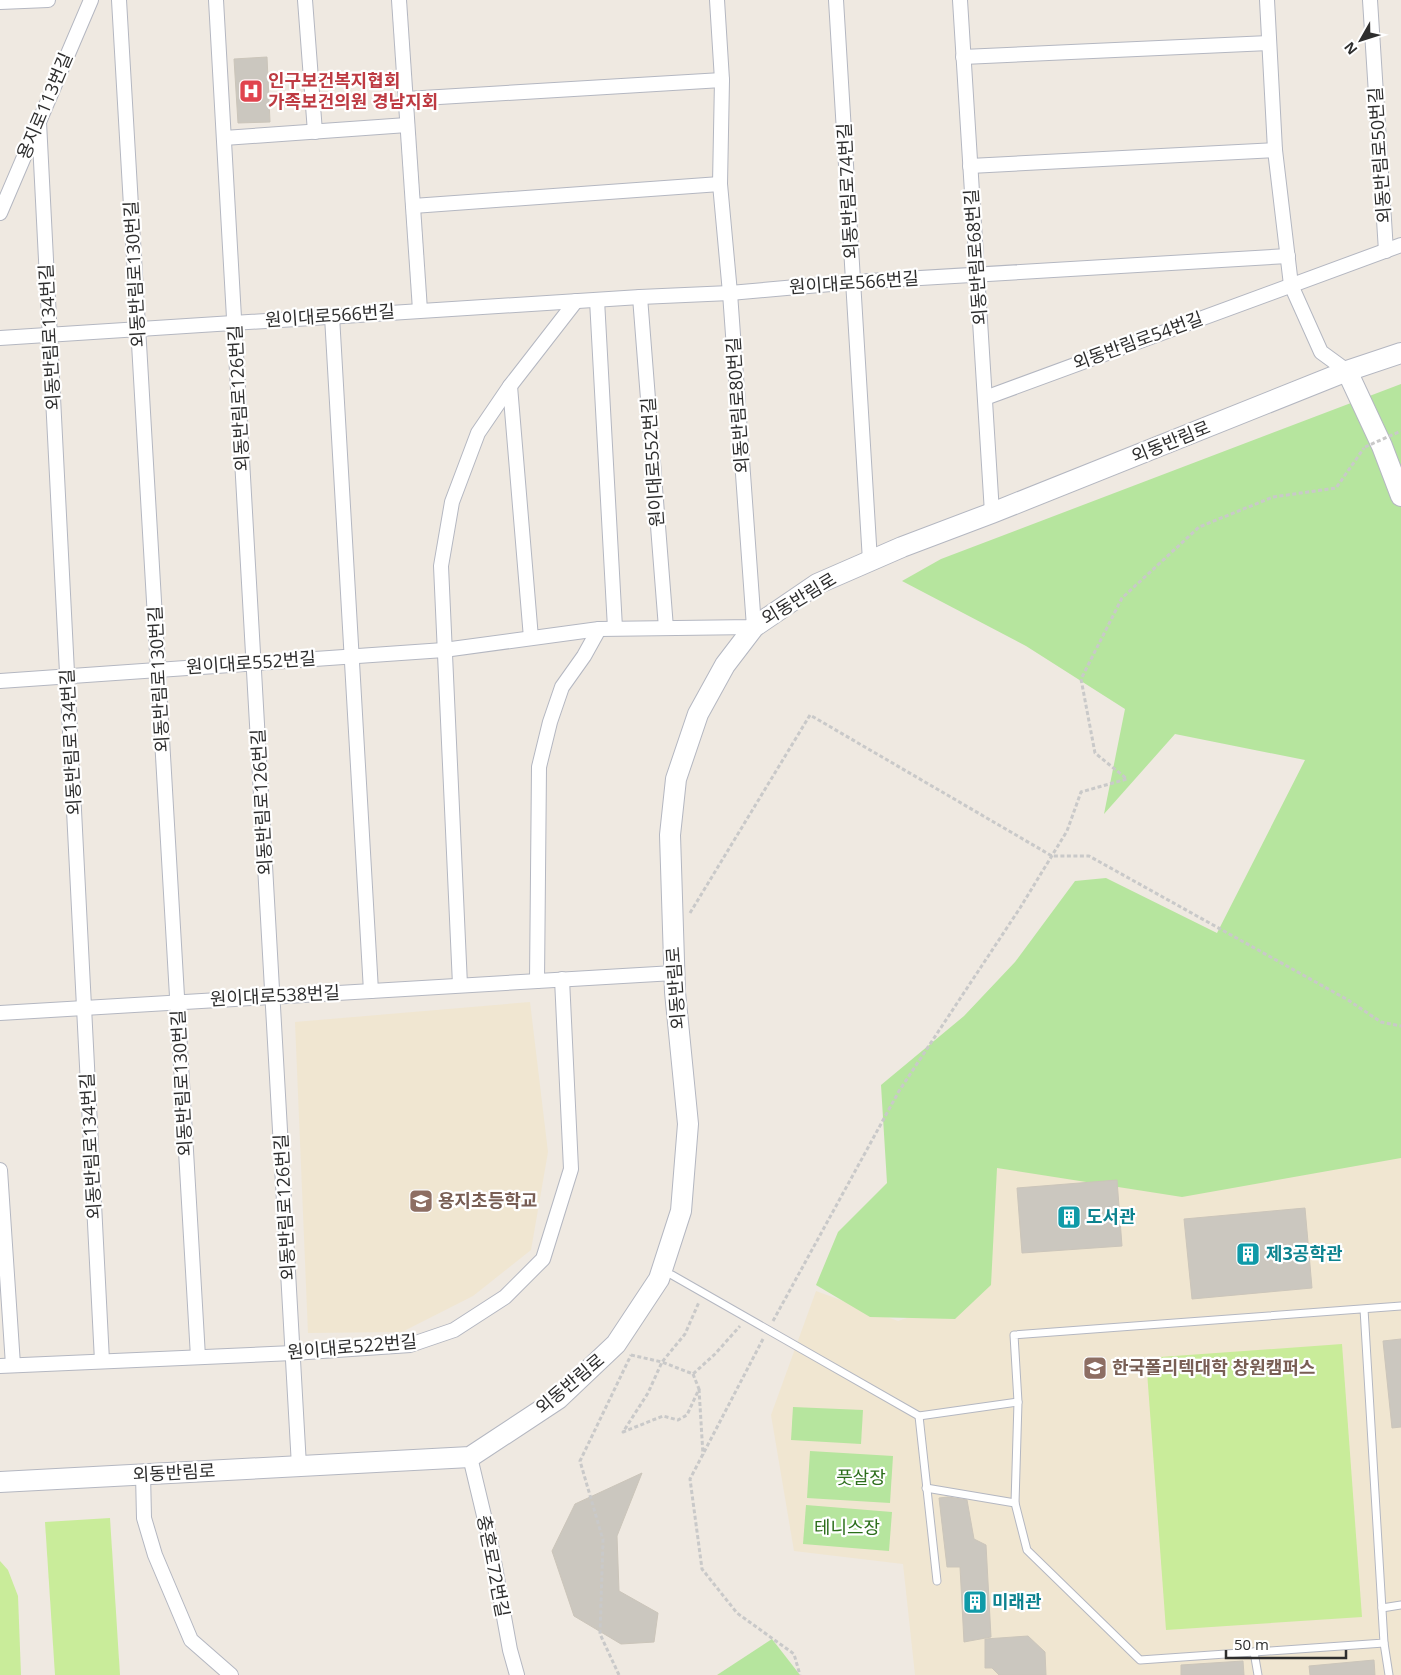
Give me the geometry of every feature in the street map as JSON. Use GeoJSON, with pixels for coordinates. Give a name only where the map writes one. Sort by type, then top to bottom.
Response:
{"type":"FeatureCollection","features":[{"type":"Feature","properties":{"kind":"main road","name":"외동반림로"},"geometry":{"type":"LineString","coordinates":[[0,1482],[470,1456],[558,1399],[616,1344],[659,1279],[681,1211],[688,1124],[674,973],[670,835],[676,778],[698,714],[724,665],[754,627],[817,584],[902,547],[992,514],[1347,372],[1401,353]]}},
{"type":"Feature","properties":{"kind":"main road"},"geometry":{"type":"LineString","coordinates":[[1347,372],[1382,446],[1401,496]]}},
{"type":"Feature","properties":{"kind":"street"},"geometry":{"type":"LineString","coordinates":[[1,3],[48,0]]}},
{"type":"Feature","properties":{"kind":"street","name":"용지로113번길"},"geometry":{"type":"LineString","coordinates":[[0,213],[91,0]]}},
{"type":"Feature","properties":{"kind":"street","name":"외동반림로130번길"},"geometry":{"type":"LineString","coordinates":[[120,0],[198,1357]]}},
{"type":"Feature","properties":{"kind":"street","name":"외동반림로126번길"},"geometry":{"type":"LineString","coordinates":[[216,0],[299,1466]]}},
{"type":"Feature","properties":{"kind":"street"},"geometry":{"type":"LineString","coordinates":[[306,0],[315,132]]}},
{"type":"Feature","properties":{"kind":"street","name":"원이대로566번길"},"geometry":{"type":"LineString","coordinates":[[398,0],[420,310]]}},
{"type":"Feature","properties":{"kind":"street","name":"외동반림로80번길"},"geometry":{"type":"LineString","coordinates":[[717,0],[722,80],[720,184],[730,293],[754,627]]}},
{"type":"Feature","properties":{"kind":"street","name":"외동반림로74번길"},"geometry":{"type":"LineString","coordinates":[[836,0],[870,561]]}},
{"type":"Feature","properties":{"kind":"street","name":"외동반림로68번길"},"geometry":{"type":"LineString","coordinates":[[960,0],[992,514]]}},
{"type":"Feature","properties":{"kind":"street"},"geometry":{"type":"LineString","coordinates":[[1267,0],[1275,150],[1291,285],[1321,352],[1347,372]]}},
{"type":"Feature","properties":{"kind":"street","name":"외동반림로50번길"},"geometry":{"type":"LineString","coordinates":[[1370,0],[1386,250]]}},
{"type":"Feature","properties":{"kind":"street"},"geometry":{"type":"LineString","coordinates":[[964,57],[1269,43]]}},
{"type":"Feature","properties":{"kind":"street"},"geometry":{"type":"LineString","coordinates":[[406,99],[722,80]]}},
{"type":"Feature","properties":{"kind":"street","name":"외동반림로134번길"},"geometry":{"type":"LineString","coordinates":[[39,122],[102,1362]]}},
{"type":"Feature","properties":{"kind":"street"},"geometry":{"type":"LineString","coordinates":[[224,138],[407,125]]}},
{"type":"Feature","properties":{"kind":"street"},"geometry":{"type":"LineString","coordinates":[[970,166],[1275,150]]}},
{"type":"Feature","properties":{"kind":"street"},"geometry":{"type":"LineString","coordinates":[[413,206],[720,184]]}},
{"type":"Feature","properties":{"kind":"street","name":"외동반림로54번길"},"geometry":{"type":"LineString","coordinates":[[985,398],[1401,245]]}},
{"type":"Feature","properties":{"kind":"street","name":"원이대로566번길"},"geometry":{"type":"LineString","coordinates":[[0,338],[420,310],[730,293],[977,274],[1288,256]]}},
{"type":"Feature","properties":{"kind":"street","name":"원이대로552번길"},"geometry":{"type":"LineString","coordinates":[[640,297],[666,628]]}},
{"type":"Feature","properties":{"kind":"street"},"geometry":{"type":"LineString","coordinates":[[598,300],[615,628]]}},
{"type":"Feature","properties":{"kind":"street"},"geometry":{"type":"LineString","coordinates":[[460,985],[441,566],[452,502],[478,433],[510,386],[576,301]]}},
{"type":"Feature","properties":{"kind":"street"},"geometry":{"type":"LineString","coordinates":[[332,316],[371,991]]}},
{"type":"Feature","properties":{"kind":"street"},"geometry":{"type":"LineString","coordinates":[[510,386],[531,638]]}},
{"type":"Feature","properties":{"kind":"street","name":"원이대로552번길"},"geometry":{"type":"LineString","coordinates":[[0,681],[444,650],[599,628],[754,627]]}},
{"type":"Feature","properties":{"kind":"street"},"geometry":{"type":"LineString","coordinates":[[537,981],[539,767],[550,722],[562,688],[584,656],[599,628]]}},
{"type":"Feature","properties":{"kind":"street","name":"원이대로538번길"},"geometry":{"type":"LineString","coordinates":[[0,1013],[674,973]]}},
{"type":"Feature","properties":{"kind":"street","name":"원이대로522번길"},"geometry":{"type":"LineString","coordinates":[[6,1366],[293,1353],[410,1345],[454,1330],[505,1297],[543,1259],[570,1169],[562,979]]}},
{"type":"Feature","properties":{"kind":"street"},"geometry":{"type":"LineString","coordinates":[[0,1170],[6,1366]]}},
{"type":"Feature","properties":{"kind":"street","name":"충혼로72번길"},"geometry":{"type":"LineString","coordinates":[[470,1456],[491,1545],[510,1650],[517,1675]]}},
{"type":"Feature","properties":{"kind":"street"},"geometry":{"type":"LineString","coordinates":[[142,1474],[144,1518],[155,1555],[191,1640],[231,1675]]}},
{"type":"Feature","properties":{"kind":"lane"},"geometry":{"type":"LineString","coordinates":[[672,1275],[919,1416],[1018,1402]]}},
{"type":"Feature","properties":{"kind":"lane"},"geometry":{"type":"LineString","coordinates":[[1384,1643],[1140,1660],[1027,1550],[1015,1503],[1018,1402],[1014,1335],[1401,1306]]}},
{"type":"Feature","properties":{"kind":"lane"},"geometry":{"type":"LineString","coordinates":[[1364,1309],[1384,1643],[1389,1675]]}},
{"type":"Feature","properties":{"kind":"lane"},"geometry":{"type":"LineString","coordinates":[[919,1416],[937,1581]]}},
{"type":"Feature","properties":{"kind":"lane"},"geometry":{"type":"LineString","coordinates":[[926,1488],[1015,1503]]}},
{"type":"Feature","properties":{"kind":"lane"},"geometry":{"type":"LineString","coordinates":[[1382,1608],[1401,1606]]}},
{"type":"Feature","properties":{"kind":"lane"},"geometry":{"type":"LineString","coordinates":[[1254,1652],[1258,1675]]}},
{"type":"Feature","properties":{"kind":"path"},"geometry":{"type":"LineString","coordinates":[[800,1675],[794,1654],[737,1613],[702,1569],[690,1479],[768,1329],[899,1091],[1020,908],[1052,856],[1067,831],[1081,792],[1127,779],[1095,753],[1082,679],[1122,598],[1199,527],[1273,497],[1336,488],[1365,447],[1401,431]]}},
{"type":"Feature","properties":{"kind":"path"},"geometry":{"type":"LineString","coordinates":[[672,915],[690,913],[810,715],[1052,856],[1089,856],[1348,1000],[1381,1022],[1401,1026]]}},
{"type":"Feature","properties":{"kind":"path"},"geometry":{"type":"LineString","coordinates":[[698,1389],[687,1415],[678,1420],[663,1416],[623,1432],[648,1393],[662,1362],[685,1334],[703,1292]]}},
{"type":"Feature","properties":{"kind":"path"},"geometry":{"type":"LineString","coordinates":[[693,1374],[747,1318]]}},
{"type":"Feature","properties":{"kind":"path"},"geometry":{"type":"LineString","coordinates":[[619,1675],[600,1634],[603,1540],[580,1462],[631,1356],[662,1362],[693,1374]]}},
{"type":"Feature","properties":{"kind":"path"},"geometry":{"type":"LineString","coordinates":[[693,1374],[698,1389],[703,1456]]}},
{"type":"Feature","properties":{"kind":"shaded area","name":"용지초등학교"},"geometry":{"type":"Polygon","coordinates":[[[530,1002],[548,1152],[531,1250],[473,1296],[402,1332],[308,1333],[295,1022],[530,1002]]]}},
{"type":"Feature","properties":{"kind":"shaded area","name":"한국폴리텍대학 창원캠퍼스"},"geometry":{"type":"Polygon","coordinates":[[[1401,1147],[1401,1675],[915,1675],[903,1564],[794,1551],[771,1415],[816,1291],[898,1321],[969,1297],[989,1150],[1401,1147]]]}},
{"type":"Feature","properties":{"kind":"green space"},"geometry":{"type":"Polygon","coordinates":[[[1401,384],[1401,1158],[1182,1197],[997,1168],[991,1285],[955,1319],[870,1317],[816,1285],[838,1232],[887,1183],[881,1085],[964,1016],[1015,962],[1075,881],[1106,878],[1217,933],[1305,760],[1175,734],[1104,814],[1125,709],[1026,646],[902,581],[941,559],[1401,384]]]}},
{"type":"Feature","properties":{"kind":"green space"},"geometry":{"type":"Polygon","coordinates":[[[1342,1344],[1362,1617],[1166,1630],[1146,1358],[1342,1344]]]}},
{"type":"Feature","properties":{"kind":"green space"},"geometry":{"type":"Polygon","coordinates":[[[793,1407],[863,1410],[861,1444],[791,1440],[793,1407]]]}},
{"type":"Feature","properties":{"kind":"green space","name":"풋살장"},"geometry":{"type":"Polygon","coordinates":[[[810,1451],[893,1456],[890,1503],[807,1498],[810,1451]]]}},
{"type":"Feature","properties":{"kind":"green space","name":"테니스장"},"geometry":{"type":"Polygon","coordinates":[[[806,1505],[892,1512],[889,1551],[803,1544],[806,1505]]]}},
{"type":"Feature","properties":{"kind":"green space"},"geometry":{"type":"Polygon","coordinates":[[[110,1518],[120,1675],[55,1675],[45,1522],[110,1518]]]}},
{"type":"Feature","properties":{"kind":"green space"},"geometry":{"type":"Polygon","coordinates":[[[0,1561],[8,1570],[18,1596],[21,1675],[0,1675],[0,1561]]]}},
{"type":"Feature","properties":{"kind":"green space"},"geometry":{"type":"Polygon","coordinates":[[[772,1639],[800,1675],[717,1675],[772,1639]]]}},
{"type":"Feature","properties":{"kind":"building"},"geometry":{"type":"Polygon","coordinates":[[[267,57],[270,122],[238,123],[234,59],[267,57]]]}},
{"type":"Feature","properties":{"kind":"building","name":"도서관"},"geometry":{"type":"Polygon","coordinates":[[[1117,1180],[1122,1246],[1022,1253],[1017,1188],[1117,1180]]]}},
{"type":"Feature","properties":{"kind":"building","name":"제3공학관"},"geometry":{"type":"Polygon","coordinates":[[[1305,1208],[1312,1288],[1192,1299],[1184,1219],[1305,1208]]]}},
{"type":"Feature","properties":{"kind":"building"},"geometry":{"type":"Polygon","coordinates":[[[1401,1339],[1401,1427],[1392,1428],[1383,1341],[1401,1339]]]}},
{"type":"Feature","properties":{"kind":"building"},"geometry":{"type":"Polygon","coordinates":[[[642,1473],[617,1536],[619,1591],[658,1613],[654,1642],[621,1644],[574,1616],[552,1551],[575,1504],[642,1473]]]}},
{"type":"Feature","properties":{"kind":"building","name":"미래관"},"geometry":{"type":"Polygon","coordinates":[[[948,1497],[967,1500],[974,1539],[986,1545],[991,1637],[964,1642],[960,1567],[947,1567],[939,1498],[948,1497]]]}},
{"type":"Feature","properties":{"kind":"building"},"geometry":{"type":"Polygon","coordinates":[[[1028,1636],[1045,1652],[1046,1675],[999,1675],[992,1668],[985,1668],[985,1639],[1028,1636]]]}},
{"type":"Feature","properties":{"kind":"building"},"geometry":{"type":"Polygon","coordinates":[[[1374,1660],[1375,1675],[1310,1675],[1309,1666],[1374,1660]]]}},
{"type":"Feature","properties":{"kind":"building"},"geometry":{"type":"Polygon","coordinates":[[[1243,1661],[1244,1675],[1181,1675],[1181,1665],[1243,1661]]]}},
{"type":"Feature","properties":{"kind":"place","name":"인구보건복지협회 가족보건의원 경남지회"},"geometry":{"type":"Point","coordinates":[251,91]}},
{"type":"Feature","properties":{"kind":"place","name":"용지초등학교"},"geometry":{"type":"Point","coordinates":[421,1201]}},
{"type":"Feature","properties":{"kind":"place","name":"도서관"},"geometry":{"type":"Point","coordinates":[1069,1217]}},
{"type":"Feature","properties":{"kind":"place","name":"제3공학관"},"geometry":{"type":"Point","coordinates":[1248,1254]}},
{"type":"Feature","properties":{"kind":"place","name":"한국폴리텍대학 창원캠퍼스"},"geometry":{"type":"Point","coordinates":[1095,1368]}},
{"type":"Feature","properties":{"kind":"place","name":"미래관"},"geometry":{"type":"Point","coordinates":[975,1602]}}]}
